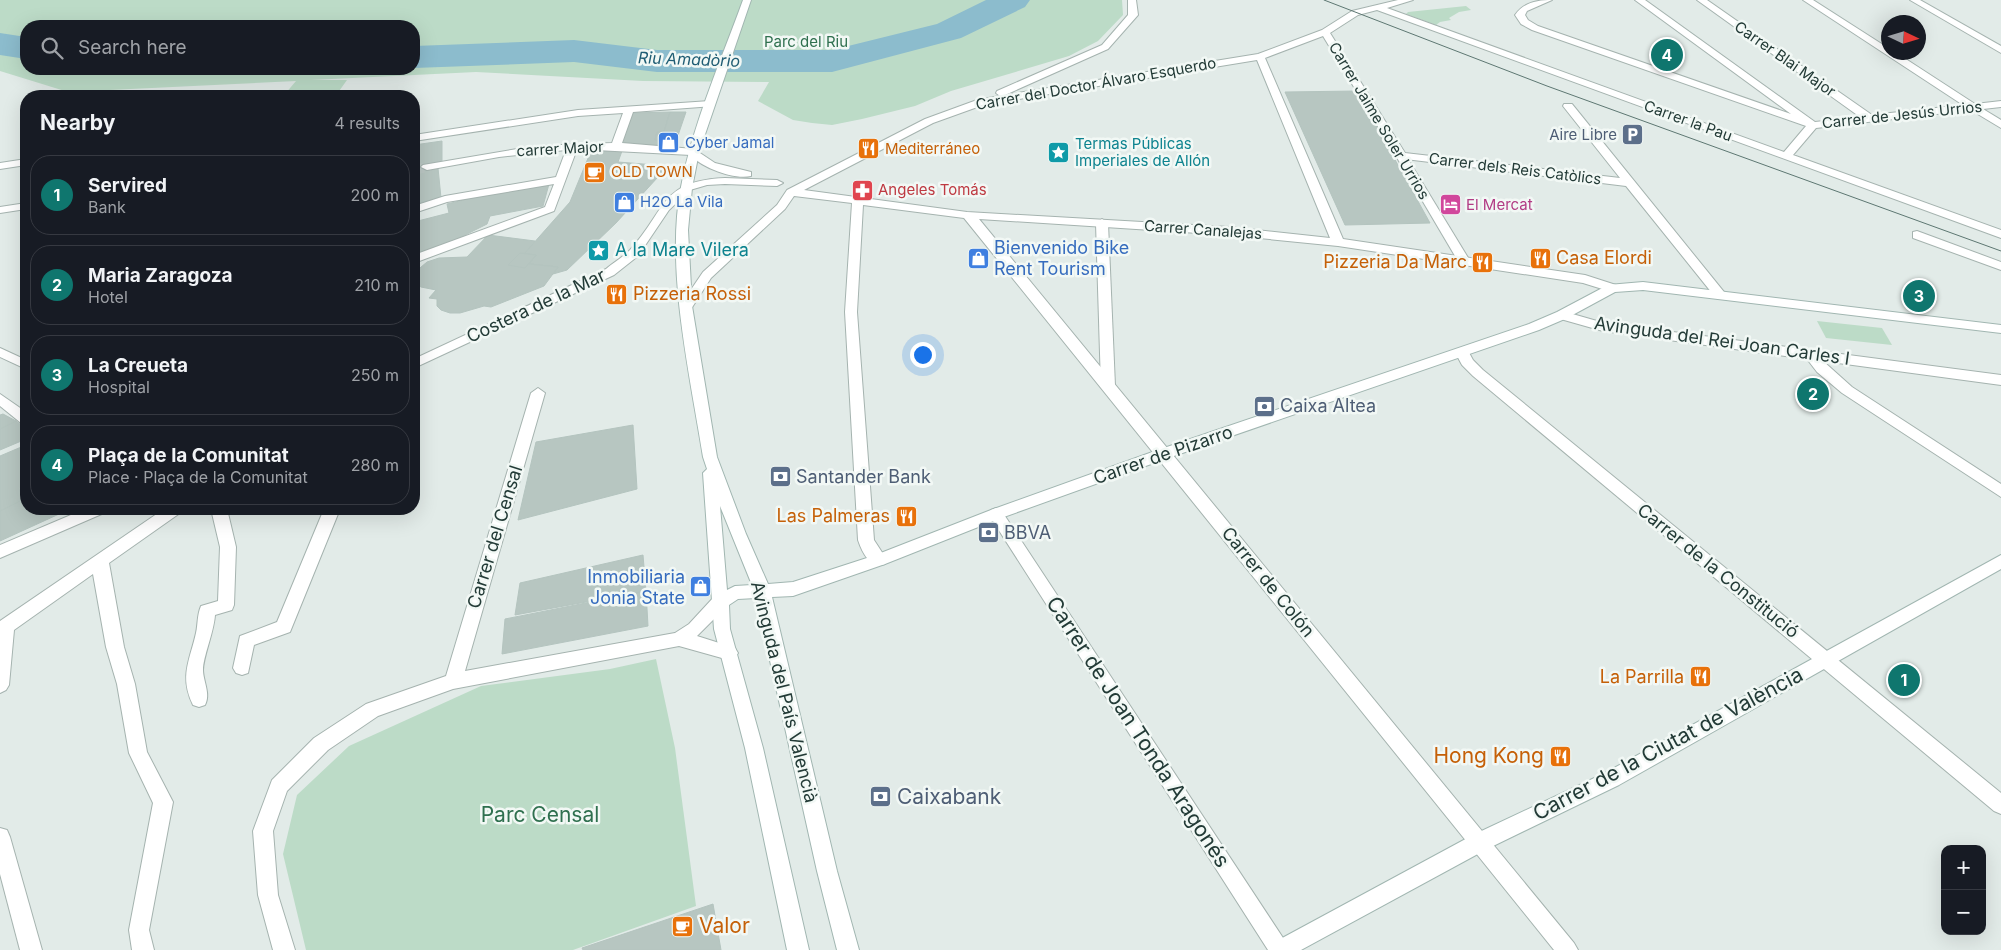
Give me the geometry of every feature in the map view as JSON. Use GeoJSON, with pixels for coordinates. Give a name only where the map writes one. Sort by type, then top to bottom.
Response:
{"type":"FeatureCollection","features":[{"type":"Feature","properties":{"kind":"street","name":"Avinguda del País Valencià"},"geometry":{"type":"LineString","coordinates":[[746,0],[694,152],[686,188],[682,230],[686,306],[710,457],[738,534],[763,592],[827,871],[848,950]]}},
{"type":"Feature","properties":{"kind":"street"},"geometry":{"type":"LineString","coordinates":[[981,102],[1105,47],[1133,15],[1132,0]]}},
{"type":"Feature","properties":{"kind":"street","name":"Carrer del Doctor Álvaro Esquerdo"},"geometry":{"type":"LineString","coordinates":[[791,192],[929,121],[981,102],[1260,57],[1325,32],[1355,13],[1410,0]]}},
{"type":"Feature","properties":{"kind":"street"},"geometry":{"type":"LineString","coordinates":[[1548,0],[1524,9],[1520,15],[1524,22],[1535,28],[1813,125]]}},
{"type":"Feature","properties":{"kind":"street"},"geometry":{"type":"LineString","coordinates":[[1639,0],[1813,125]]}},
{"type":"Feature","properties":{"kind":"street","name":"Carrer Blai Major"},"geometry":{"type":"LineString","coordinates":[[1701,0],[1869,118]]}},
{"type":"Feature","properties":{"kind":"street"},"geometry":{"type":"LineString","coordinates":[[1807,0],[2001,125]]}},
{"type":"Feature","properties":{"kind":"street"},"geometry":{"type":"LineString","coordinates":[[1914,0],[2001,50]]}},
{"type":"Feature","properties":{"kind":"street","name":"Carrer la Pau"},"geometry":{"type":"LineString","coordinates":[[1376,7],[2001,234]]}},
{"type":"Feature","properties":{"kind":"street","name":"Carrer Jaime Soler Urrios"},"geometry":{"type":"LineString","coordinates":[[1325,32],[1464,261]]}},
{"type":"Feature","properties":{"kind":"street"},"geometry":{"type":"LineString","coordinates":[[1260,57],[1338,242]]}},
{"type":"Feature","properties":{"kind":"street"},"geometry":{"type":"LineString","coordinates":[[420,137],[578,113],[628,110],[711,101]]}},
{"type":"Feature","properties":{"kind":"street","name":"Carrer de Jesús Urrios"},"geometry":{"type":"LineString","coordinates":[[1786,156],[1813,125],[2001,104]]}},
{"type":"Feature","properties":{"kind":"street"},"geometry":{"type":"LineString","coordinates":[[1568,106],[1720,295]]}},
{"type":"Feature","properties":{"kind":"street"},"geometry":{"type":"LineString","coordinates":[[616,146],[628,110]]}},
{"type":"Feature","properties":{"kind":"street"},"geometry":{"type":"LineString","coordinates":[[420,257],[550,209],[573,146]]}},
{"type":"Feature","properties":{"kind":"street","name":"carrer Major"},"geometry":{"type":"LineString","coordinates":[[427,167],[508,152],[573,146],[616,146],[694,152]]}},
{"type":"Feature","properties":{"kind":"street"},"geometry":{"type":"LineString","coordinates":[[686,306],[706,275],[781,207],[791,192],[789,188],[777,183],[708,165],[700,160],[694,152]]}},
{"type":"Feature","properties":{"kind":"street","name":"Carrer dels Reis Catòlics"},"geometry":{"type":"LineString","coordinates":[[1401,156],[1630,183]]}},
{"type":"Feature","properties":{"kind":"street"},"geometry":{"type":"LineString","coordinates":[[0,166],[20,163]]}},
{"type":"Feature","properties":{"kind":"street"},"geometry":{"type":"LineString","coordinates":[[420,208],[445,199],[562,179]]}},
{"type":"Feature","properties":{"kind":"street"},"geometry":{"type":"LineString","coordinates":[[686,188],[699,184],[726,181],[777,183]]}},
{"type":"Feature","properties":{"kind":"street","name":"Costera de la Mar"},"geometry":{"type":"LineString","coordinates":[[420,361],[610,272],[634,253],[665,208],[686,188]]}},
{"type":"Feature","properties":{"kind":"street","name":"Carrer Canalejas"},"geometry":{"type":"LineString","coordinates":[[791,192],[966,215],[1229,231],[1338,242],[1585,279],[1612,288]]}},
{"type":"Feature","properties":{"kind":"street"},"geometry":{"type":"LineString","coordinates":[[858,200],[850,312],[866,540],[869,549],[879,560]]}},
{"type":"Feature","properties":{"kind":"street"},"geometry":{"type":"LineString","coordinates":[[0,210],[20,207]]}},
{"type":"Feature","properties":{"kind":"street","name":"Carrer de Colón"},"geometry":{"type":"LineString","coordinates":[[966,215],[975,222],[1567,950]]}},
{"type":"Feature","properties":{"kind":"street"},"geometry":{"type":"LineString","coordinates":[[1102,223],[1108,386]]}},
{"type":"Feature","properties":{"kind":"street"},"geometry":{"type":"LineString","coordinates":[[1917,234],[2001,266]]}},
{"type":"Feature","properties":{"kind":"street","name":"Avinguda del Rei Joan Carles I"},"geometry":{"type":"LineString","coordinates":[[1562,315],[1612,288],[1643,286],[2001,329]]}},
{"type":"Feature","properties":{"kind":"street","name":"Avinguda del Rei Joan Carles I"},"geometry":{"type":"LineString","coordinates":[[1562,315],[1603,327],[2001,380]]}},
{"type":"Feature","properties":{"kind":"street","name":"Carrer de Pizarro"},"geometry":{"type":"LineString","coordinates":[[719,603],[736,593],[793,589],[879,560],[996,514],[1163,454],[1462,352],[1562,315]]}},
{"type":"Feature","properties":{"kind":"street"},"geometry":{"type":"LineString","coordinates":[[0,352],[20,362]]}},
{"type":"Feature","properties":{"kind":"street","name":"Carrer de la Constitució"},"geometry":{"type":"LineString","coordinates":[[1462,352],[1467,362],[1478,373],[2001,805]]}},
{"type":"Feature","properties":{"kind":"street"},"geometry":{"type":"LineString","coordinates":[[1811,354],[1822,369],[1847,390],[2001,491]]}},
{"type":"Feature","properties":{"kind":"street","name":"Carrer del Censal"},"geometry":{"type":"LineString","coordinates":[[452,682],[538,393]]}},
{"type":"Feature","properties":{"kind":"street"},"geometry":{"type":"LineString","coordinates":[[0,399],[20,414]]}},
{"type":"Feature","properties":{"kind":"street"},"geometry":{"type":"LineString","coordinates":[[710,457],[719,603],[729,654],[754,748],[798,950]]}},
{"type":"Feature","properties":{"kind":"street","name":"Carrer de Joan Tonda Aragonés"},"geometry":{"type":"LineString","coordinates":[[996,514],[1280,950]]}},
{"type":"Feature","properties":{"kind":"street"},"geometry":{"type":"LineString","coordinates":[[0,552],[85,515]]}},
{"type":"Feature","properties":{"kind":"street"},"geometry":{"type":"LineString","coordinates":[[0,685],[4,627],[166,515]]}},
{"type":"Feature","properties":{"kind":"street"},"geometry":{"type":"LineString","coordinates":[[199,699],[194,668],[206,632],[206,611],[226,605],[228,547],[220,515]]}},
{"type":"Feature","properties":{"kind":"street"},"geometry":{"type":"LineString","coordinates":[[242,668],[246,641],[284,627],[330,515]]}},
{"type":"Feature","properties":{"kind":"street"},"geometry":{"type":"LineString","coordinates":[[101,560],[100,572],[115,647],[126,684],[138,753],[163,802],[139,930],[143,950]]}},
{"type":"Feature","properties":{"kind":"street","name":"Carrer de la Ciutat de València"},"geometry":{"type":"LineString","coordinates":[[1280,950],[1480,842],[1612,779],[2001,560]]}},
{"type":"Feature","properties":{"kind":"street"},"geometry":{"type":"LineString","coordinates":[[284,950],[268,895],[263,831],[279,786],[321,744],[372,710],[452,682],[679,639],[696,629],[719,603]]}},
{"type":"Feature","properties":{"kind":"street"},"geometry":{"type":"LineString","coordinates":[[679,639],[716,648],[729,654]]}},
{"type":"Feature","properties":{"kind":"street"},"geometry":{"type":"LineString","coordinates":[[0,837],[31,950]]}},
{"type":"Feature","properties":{"kind":"green space","name":"Parc del Riu"},"geometry":{"type":"Polygon","coordinates":[[[0,0],[1122,0],[1123,15],[1098,41],[1069,56],[951,91],[915,106],[832,125],[793,120],[758,101],[769,82],[643,81],[476,72],[420,75],[420,20],[20,20],[20,75],[414,75],[311,80],[347,80],[340,90],[288,90],[296,81],[109,90],[62,90],[0,71],[0,0]]]}},
{"type":"Feature","properties":{"kind":"green space"},"geometry":{"type":"Polygon","coordinates":[[[1466,6],[1471,10],[1459,12],[1449,18],[1451,20],[1440,22],[1436,25],[1406,14],[1408,12],[1466,6]]]}},
{"type":"Feature","properties":{"kind":"green space"},"geometry":{"type":"Polygon","coordinates":[[[1817,321],[1882,328],[1892,345],[1826,338],[1817,321]]]}},
{"type":"Feature","properties":{"kind":"green space","name":"Parc Censal"},"geometry":{"type":"Polygon","coordinates":[[[656,659],[675,748],[696,906],[573,950],[306,950],[283,854],[297,795],[349,746],[481,686],[610,669],[656,659]]]}},
{"type":"Feature","properties":{"kind":"building"},"geometry":{"type":"Polygon","coordinates":[[[1357,91],[1430,223],[1345,225],[1285,92],[1357,91]]]}},
{"type":"Feature","properties":{"kind":"building"},"geometry":{"type":"Polygon","coordinates":[[[670,112],[664,132],[657,132],[655,140],[659,140],[656,147],[622,142],[632,113],[670,112]]]}},
{"type":"Feature","properties":{"kind":"building"},"geometry":{"type":"Polygon","coordinates":[[[670,112],[686,112],[674,147],[656,147],[659,140],[655,140],[657,132],[664,132],[670,112]]]}},
{"type":"Feature","properties":{"kind":"building"},"geometry":{"type":"Polygon","coordinates":[[[442,141],[442,162],[438,168],[441,198],[420,203],[420,144],[442,141]]]}},
{"type":"Feature","properties":{"kind":"building"},"geometry":{"type":"Polygon","coordinates":[[[591,151],[622,151],[618,162],[668,166],[616,223],[567,270],[553,274],[558,267],[529,264],[536,255],[524,254],[570,202],[591,151]]]}},
{"type":"Feature","properties":{"kind":"building"},"geometry":{"type":"Polygon","coordinates":[[[549,184],[543,206],[490,216],[487,224],[445,245],[420,251],[420,220],[449,213],[447,204],[464,200],[462,198],[549,184]]]}},
{"type":"Feature","properties":{"kind":"building"},"geometry":{"type":"Polygon","coordinates":[[[488,235],[535,241],[524,254],[536,255],[529,264],[558,267],[544,286],[491,307],[484,306],[460,313],[450,313],[441,310],[437,306],[437,299],[429,298],[436,290],[420,286],[420,268],[427,262],[439,258],[467,257],[488,235]]]}},
{"type":"Feature","properties":{"kind":"building"},"geometry":{"type":"Polygon","coordinates":[[[520,253],[536,255],[525,268],[508,265],[520,253]]]}},
{"type":"Feature","properties":{"kind":"building"},"geometry":{"type":"Polygon","coordinates":[[[3,414],[16,421],[0,429],[0,415],[3,414]]]}},
{"type":"Feature","properties":{"kind":"building"},"geometry":{"type":"Polygon","coordinates":[[[16,421],[20,424],[20,442],[0,450],[0,429],[16,421]]]}},
{"type":"Feature","properties":{"kind":"building"},"geometry":{"type":"Polygon","coordinates":[[[633,425],[637,489],[518,520],[536,442],[633,425]]]}},
{"type":"Feature","properties":{"kind":"building"},"geometry":{"type":"Polygon","coordinates":[[[20,448],[20,501],[0,511],[0,456],[20,448]]]}},
{"type":"Feature","properties":{"kind":"building"},"geometry":{"type":"Polygon","coordinates":[[[20,501],[20,515],[57,515],[0,541],[0,511],[20,501]]]}},
{"type":"Feature","properties":{"kind":"building"},"geometry":{"type":"Polygon","coordinates":[[[643,555],[646,591],[515,615],[520,583],[643,555]]]}},
{"type":"Feature","properties":{"kind":"building"},"geometry":{"type":"Polygon","coordinates":[[[646,591],[648,626],[502,654],[505,619],[646,591]]]}},
{"type":"Feature","properties":{"kind":"building","name":"Valor"},"geometry":{"type":"Polygon","coordinates":[[[713,904],[721,950],[583,950],[582,948],[713,904]]]}},
{"type":"Feature","properties":{"kind":"waterway","name":"Riu Amadòrio"},"geometry":{"type":"LineString","coordinates":[[420,57],[574,51],[657,61],[832,61],[949,31],[1013,0]]}},
{"type":"Feature","properties":{"kind":"waterway","name":"Riu Amadòrio"},"geometry":{"type":"LineString","coordinates":[[0,44],[20,47]]}},
{"type":"Feature","properties":{"kind":"tunnel"},"geometry":{"type":"LineString","coordinates":[[420,169],[427,167]]}},
{"type":"Feature","properties":{"kind":"tram line"},"geometry":{"type":"LineString","coordinates":[[1324,0],[1547,86],[2001,251]]}},
{"type":"Feature","properties":{"kind":"place","name":"Plaça de la Comunitat"},"geometry":{"type":"Point","coordinates":[1667,55]}},
{"type":"Feature","properties":{"kind":"place","name":"Aire Libre"},"geometry":{"type":"Point","coordinates":[1633,135]}},
{"type":"Feature","properties":{"kind":"place","name":"Cyber Jamal"},"geometry":{"type":"Point","coordinates":[669,143]}},
{"type":"Feature","properties":{"kind":"place","name":"Mediterráneo"},"geometry":{"type":"Point","coordinates":[869,149]}},
{"type":"Feature","properties":{"kind":"place","name":"Termas Públicas Imperiales de Allón"},"geometry":{"type":"Point","coordinates":[1059,153]}},
{"type":"Feature","properties":{"kind":"place","name":"OLD TOWN"},"geometry":{"type":"Point","coordinates":[595,172]}},
{"type":"Feature","properties":{"kind":"place","name":"Angeles Tomás"},"geometry":{"type":"Point","coordinates":[862,190]}},
{"type":"Feature","properties":{"kind":"place","name":"H2O La Vila"},"geometry":{"type":"Point","coordinates":[624,202]}},
{"type":"Feature","properties":{"kind":"place","name":"El Mercat"},"geometry":{"type":"Point","coordinates":[1450,205]}},
{"type":"Feature","properties":{"kind":"place","name":"A la Mare Vilera"},"geometry":{"type":"Point","coordinates":[599,250]}},
{"type":"Feature","properties":{"kind":"place","name":"Bienvenido Bike Rent Tourism"},"geometry":{"type":"Point","coordinates":[978,258]}},
{"type":"Feature","properties":{"kind":"place","name":"Casa Elordi"},"geometry":{"type":"Point","coordinates":[1540,258]}},
{"type":"Feature","properties":{"kind":"place","name":"Pizzeria Da Marc"},"geometry":{"type":"Point","coordinates":[1483,262]}},
{"type":"Feature","properties":{"kind":"place","name":"Pizzeria Rossi"},"geometry":{"type":"Point","coordinates":[617,294]}},
{"type":"Feature","properties":{"kind":"place","name":"La Creueta"},"geometry":{"type":"Point","coordinates":[1919,296]}},
{"type":"Feature","properties":{"kind":"place","name":"Maria Zaragoza"},"geometry":{"type":"Point","coordinates":[1813,394]}},
{"type":"Feature","properties":{"kind":"place","name":"Caixa Altea"},"geometry":{"type":"Point","coordinates":[1264,406]}},
{"type":"Feature","properties":{"kind":"place","name":"Santander Bank"},"geometry":{"type":"Point","coordinates":[780,477]}},
{"type":"Feature","properties":{"kind":"place","name":"Las Palmeras"},"geometry":{"type":"Point","coordinates":[906,516]}},
{"type":"Feature","properties":{"kind":"place","name":"BBVA"},"geometry":{"type":"Point","coordinates":[988,533]}},
{"type":"Feature","properties":{"kind":"place","name":"Inmobiliaria Jonia State"},"geometry":{"type":"Point","coordinates":[701,587]}},
{"type":"Feature","properties":{"kind":"place","name":"La Parrilla"},"geometry":{"type":"Point","coordinates":[1700,677]}},
{"type":"Feature","properties":{"kind":"place","name":"Servired"},"geometry":{"type":"Point","coordinates":[1904,680]}},
{"type":"Feature","properties":{"kind":"place","name":"Hong Kong"},"geometry":{"type":"Point","coordinates":[1560,756]}},
{"type":"Feature","properties":{"kind":"place","name":"Caixabank"},"geometry":{"type":"Point","coordinates":[881,797]}},
{"type":"Feature","properties":{"kind":"place","name":"Valor"},"geometry":{"type":"Point","coordinates":[683,926]}}]}
